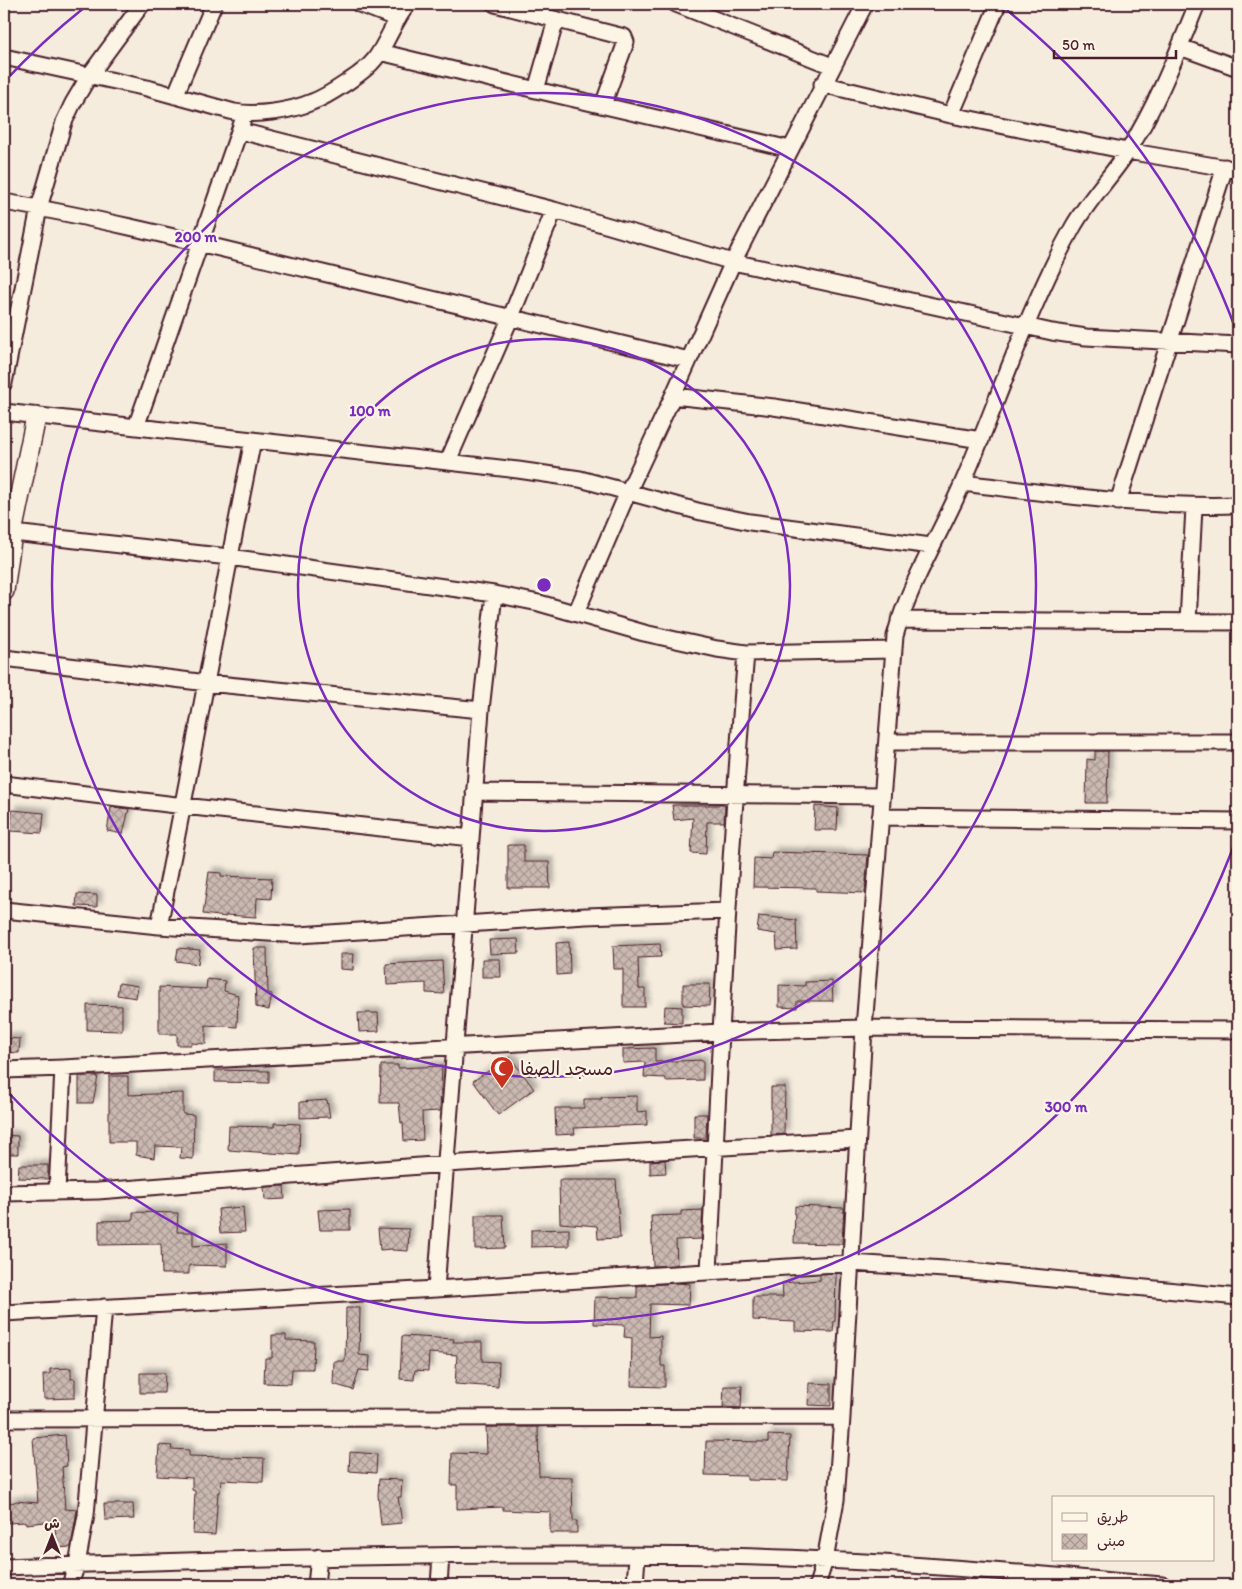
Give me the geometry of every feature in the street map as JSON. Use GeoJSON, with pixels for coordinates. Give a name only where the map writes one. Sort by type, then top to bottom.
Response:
{"type":"FeatureCollection","features":[{"type":"Feature","properties":{"kind":"street"},"geometry":{"type":"LineString","coordinates":[[4,383],[39,208],[64,122],[72,103],[89,76],[142,4]]}},
{"type":"Feature","properties":{"kind":"street"},"geometry":{"type":"LineString","coordinates":[[176,96],[214,4]]}},
{"type":"Feature","properties":{"kind":"street"},"geometry":{"type":"LineString","coordinates":[[360,4],[398,19]]}},
{"type":"Feature","properties":{"kind":"street"},"geometry":{"type":"LineString","coordinates":[[4,57],[176,96],[245,114],[298,107],[313,102],[360,74],[380,52],[408,4]]}},
{"type":"Feature","properties":{"kind":"street"},"geometry":{"type":"LineString","coordinates":[[495,4],[624,37],[626,42],[602,104]]}},
{"type":"Feature","properties":{"kind":"street"},"geometry":{"type":"LineString","coordinates":[[576,613],[628,492],[733,262],[822,84],[865,4]]}},
{"type":"Feature","properties":{"kind":"street"},"geometry":{"type":"LineString","coordinates":[[951,115],[998,4]]}},
{"type":"Feature","properties":{"kind":"street"},"geometry":{"type":"LineString","coordinates":[[817,1585],[825,1560],[836,1500],[864,1028],[893,650],[900,620],[931,546],[963,483],[1026,326],[1074,226],[1128,151],[1144,124],[1180,47],[1197,4]]}},
{"type":"Feature","properties":{"kind":"street"},"geometry":{"type":"LineString","coordinates":[[683,5],[832,66]]}},
{"type":"Feature","properties":{"kind":"street"},"geometry":{"type":"LineString","coordinates":[[536,90],[556,20]]}},
{"type":"Feature","properties":{"kind":"street"},"geometry":{"type":"LineString","coordinates":[[1180,47],[1238,68]]}},
{"type":"Feature","properties":{"kind":"street"},"geometry":{"type":"LineString","coordinates":[[380,52],[790,149]]}},
{"type":"Feature","properties":{"kind":"street"},"geometry":{"type":"LineString","coordinates":[[822,84],[951,115],[1128,151],[1231,168],[1168,341],[1118,502]]}},
{"type":"Feature","properties":{"kind":"street"},"geometry":{"type":"LineString","coordinates":[[136,427],[245,114]]}},
{"type":"Feature","properties":{"kind":"street"},"geometry":{"type":"LineString","coordinates":[[240,131],[554,210],[733,262],[1052,332],[1086,336],[1238,345]]}},
{"type":"Feature","properties":{"kind":"street"},"geometry":{"type":"LineString","coordinates":[[4,202],[201,244],[689,360]]}},
{"type":"Feature","properties":{"kind":"street"},"geometry":{"type":"LineString","coordinates":[[448,462],[554,210]]}},
{"type":"Feature","properties":{"kind":"street"},"geometry":{"type":"LineString","coordinates":[[673,396],[784,408],[981,440]]}},
{"type":"Feature","properties":{"kind":"street"},"geometry":{"type":"LineString","coordinates":[[4,412],[448,462],[580,479],[701,512],[750,522],[931,546]]}},
{"type":"Feature","properties":{"kind":"street"},"geometry":{"type":"LineString","coordinates":[[4,591],[8,533],[36,417]]}},
{"type":"Feature","properties":{"kind":"street"},"geometry":{"type":"LineString","coordinates":[[159,926],[184,806],[229,557],[253,440]]}},
{"type":"Feature","properties":{"kind":"street"},"geometry":{"type":"LineString","coordinates":[[963,483],[1118,502],[1194,507],[1238,505]]}},
{"type":"Feature","properties":{"kind":"street"},"geometry":{"type":"LineString","coordinates":[[1188,622],[1194,507]]}},
{"type":"Feature","properties":{"kind":"street"},"geometry":{"type":"LineString","coordinates":[[8,533],[229,557],[494,594],[539,602],[644,633],[717,649],[746,653],[893,650]]}},
{"type":"Feature","properties":{"kind":"street"},"geometry":{"type":"LineString","coordinates":[[436,1289],[474,792],[494,594]]}},
{"type":"Feature","properties":{"kind":"street"},"geometry":{"type":"LineString","coordinates":[[900,620],[1238,622]]}},
{"type":"Feature","properties":{"kind":"street"},"geometry":{"type":"LineString","coordinates":[[709,1272],[727,911],[734,794],[746,653]]}},
{"type":"Feature","properties":{"kind":"street"},"geometry":{"type":"LineString","coordinates":[[4,658],[207,682],[481,710]]}},
{"type":"Feature","properties":{"kind":"street"},"geometry":{"type":"LineString","coordinates":[[887,742],[1238,742]]}},
{"type":"Feature","properties":{"kind":"street"},"geometry":{"type":"LineString","coordinates":[[4,784],[471,838]]}},
{"type":"Feature","properties":{"kind":"street"},"geometry":{"type":"LineString","coordinates":[[474,792],[882,796]]}},
{"type":"Feature","properties":{"kind":"street"},"geometry":{"type":"LineString","coordinates":[[880,817],[1238,821]]}},
{"type":"Feature","properties":{"kind":"street"},"geometry":{"type":"LineString","coordinates":[[4,910],[159,926],[299,935],[586,916],[727,911]]}},
{"type":"Feature","properties":{"kind":"street"},"geometry":{"type":"LineString","coordinates":[[4,1070],[720,1032],[864,1028],[1238,1030]]}},
{"type":"Feature","properties":{"kind":"street"},"geometry":{"type":"LineString","coordinates":[[57,1191],[63,1068]]}},
{"type":"Feature","properties":{"kind":"street"},"geometry":{"type":"LineString","coordinates":[[4,1194],[98,1191],[446,1164],[858,1139]]}},
{"type":"Feature","properties":{"kind":"street"},"geometry":{"type":"LineString","coordinates":[[4,1313],[851,1263],[960,1270],[1238,1297]]}},
{"type":"Feature","properties":{"kind":"street"},"geometry":{"type":"LineString","coordinates":[[70,1585],[77,1564],[86,1515],[104,1307]]}},
{"type":"Feature","properties":{"kind":"street"},"geometry":{"type":"LineString","coordinates":[[4,1419],[842,1417]]}},
{"type":"Feature","properties":{"kind":"street"},"geometry":{"type":"LineString","coordinates":[[439,1585],[441,1556]]}},
{"type":"Feature","properties":{"kind":"street"},"geometry":{"type":"LineString","coordinates":[[635,1585],[637,1556]]}},
{"type":"Feature","properties":{"kind":"street"},"geometry":{"type":"LineString","coordinates":[[4,1567],[319,1557],[637,1556],[825,1560],[973,1569],[1163,1585]]}},
{"type":"Feature","properties":{"kind":"street"},"geometry":{"type":"LineString","coordinates":[[316,1585],[319,1557]]}},
{"type":"Feature","properties":{"kind":"building"},"geometry":{"type":"Polygon","coordinates":[[[1095,751],[1108,751],[1107,803],[1086,803],[1087,759],[1095,760],[1095,751]]]}},
{"type":"Feature","properties":{"kind":"building"},"geometry":{"type":"Polygon","coordinates":[[[672,805],[725,805],[724,822],[707,822],[706,854],[691,853],[693,818],[674,820],[672,805]]]}},
{"type":"Feature","properties":{"kind":"building"},"geometry":{"type":"Polygon","coordinates":[[[815,806],[838,808],[837,830],[814,830],[815,806]]]}},
{"type":"Feature","properties":{"kind":"building"},"geometry":{"type":"Polygon","coordinates":[[[111,807],[129,809],[123,834],[107,831],[111,807]]]}},
{"type":"Feature","properties":{"kind":"building"},"geometry":{"type":"Polygon","coordinates":[[[12,810],[44,813],[42,833],[10,831],[12,810]]]}},
{"type":"Feature","properties":{"kind":"building"},"geometry":{"type":"Polygon","coordinates":[[[508,845],[524,845],[524,862],[549,862],[550,888],[508,888],[508,845]]]}},
{"type":"Feature","properties":{"kind":"building"},"geometry":{"type":"Polygon","coordinates":[[[772,852],[868,855],[865,893],[816,891],[816,888],[753,887],[754,858],[771,859],[772,852]]]}},
{"type":"Feature","properties":{"kind":"building"},"geometry":{"type":"Polygon","coordinates":[[[209,872],[221,873],[221,876],[272,878],[271,899],[257,898],[256,917],[226,915],[226,917],[203,914],[209,872]]]}},
{"type":"Feature","properties":{"kind":"building"},"geometry":{"type":"Polygon","coordinates":[[[77,894],[97,895],[97,907],[76,906],[77,894]]]}},
{"type":"Feature","properties":{"kind":"building"},"geometry":{"type":"Polygon","coordinates":[[[759,916],[796,920],[797,949],[777,950],[776,934],[757,931],[759,916]]]}},
{"type":"Feature","properties":{"kind":"building"},"geometry":{"type":"Polygon","coordinates":[[[518,939],[519,953],[490,954],[489,940],[518,939]]]}},
{"type":"Feature","properties":{"kind":"building"},"geometry":{"type":"Polygon","coordinates":[[[569,942],[570,974],[557,975],[556,943],[569,942]]]}},
{"type":"Feature","properties":{"kind":"building"},"geometry":{"type":"Polygon","coordinates":[[[660,944],[661,957],[638,958],[639,989],[645,989],[645,1007],[623,1007],[623,969],[614,969],[613,946],[660,944]]]}},
{"type":"Feature","properties":{"kind":"building"},"geometry":{"type":"Polygon","coordinates":[[[178,948],[200,950],[198,964],[176,961],[178,948]]]}},
{"type":"Feature","properties":{"kind":"building"},"geometry":{"type":"Polygon","coordinates":[[[254,948],[267,948],[268,993],[272,994],[269,1010],[256,1007],[254,948]]]}},
{"type":"Feature","properties":{"kind":"building"},"geometry":{"type":"Polygon","coordinates":[[[340,954],[354,954],[353,970],[340,969],[340,954]]]}},
{"type":"Feature","properties":{"kind":"building"},"geometry":{"type":"Polygon","coordinates":[[[482,959],[500,959],[501,977],[482,977],[482,959]]]}},
{"type":"Feature","properties":{"kind":"building"},"geometry":{"type":"Polygon","coordinates":[[[442,961],[444,994],[426,993],[426,983],[387,985],[386,964],[442,961]]]}},
{"type":"Feature","properties":{"kind":"building"},"geometry":{"type":"Polygon","coordinates":[[[207,979],[225,981],[224,991],[238,995],[237,1027],[206,1025],[206,1044],[191,1043],[191,1045],[177,1045],[177,1034],[159,1034],[159,987],[206,989],[207,979]]]}},
{"type":"Feature","properties":{"kind":"building"},"geometry":{"type":"Polygon","coordinates":[[[832,981],[833,1001],[797,1001],[797,1008],[779,1007],[779,985],[805,986],[805,982],[832,981]]]}},
{"type":"Feature","properties":{"kind":"building"},"geometry":{"type":"Polygon","coordinates":[[[119,983],[138,986],[136,998],[117,995],[119,983]]]}},
{"type":"Feature","properties":{"kind":"building"},"geometry":{"type":"Polygon","coordinates":[[[683,984],[710,984],[709,1006],[683,1005],[683,984]]]}},
{"type":"Feature","properties":{"kind":"building"},"geometry":{"type":"Polygon","coordinates":[[[87,1005],[122,1006],[122,1031],[87,1030],[87,1005]]]}},
{"type":"Feature","properties":{"kind":"building"},"geometry":{"type":"Polygon","coordinates":[[[665,1006],[682,1007],[682,1023],[664,1022],[665,1006]]]}},
{"type":"Feature","properties":{"kind":"building"},"geometry":{"type":"Polygon","coordinates":[[[358,1013],[378,1013],[379,1031],[359,1032],[358,1013]]]}},
{"type":"Feature","properties":{"kind":"building"},"geometry":{"type":"Polygon","coordinates":[[[4,1038],[20,1039],[19,1053],[4,1052],[4,1038]]]}},
{"type":"Feature","properties":{"kind":"building"},"geometry":{"type":"Polygon","coordinates":[[[655,1048],[655,1062],[703,1060],[703,1080],[666,1081],[666,1078],[644,1077],[645,1062],[623,1063],[623,1049],[655,1048]]]}},
{"type":"Feature","properties":{"kind":"building"},"geometry":{"type":"Polygon","coordinates":[[[510,1057],[534,1089],[498,1115],[473,1081],[510,1057]]]}},
{"type":"Feature","properties":{"kind":"building"},"geometry":{"type":"Polygon","coordinates":[[[381,1065],[398,1065],[398,1068],[442,1066],[440,1111],[422,1112],[423,1140],[404,1141],[399,1103],[380,1103],[381,1065]]]}},
{"type":"Feature","properties":{"kind":"building"},"geometry":{"type":"Polygon","coordinates":[[[215,1070],[269,1071],[269,1083],[215,1082],[215,1070]]]}},
{"type":"Feature","properties":{"kind":"building"},"geometry":{"type":"Polygon","coordinates":[[[79,1076],[98,1076],[93,1103],[79,1103],[79,1076]]]}},
{"type":"Feature","properties":{"kind":"building"},"geometry":{"type":"Polygon","coordinates":[[[109,1076],[128,1076],[128,1095],[183,1093],[183,1114],[194,1115],[193,1159],[180,1158],[181,1147],[155,1146],[154,1158],[136,1155],[136,1142],[109,1142],[109,1076]]]}},
{"type":"Feature","properties":{"kind":"building"},"geometry":{"type":"Polygon","coordinates":[[[771,1087],[785,1087],[784,1134],[771,1135],[771,1087]]]}},
{"type":"Feature","properties":{"kind":"building"},"geometry":{"type":"Polygon","coordinates":[[[637,1096],[637,1112],[647,1111],[647,1125],[574,1128],[575,1134],[556,1135],[555,1108],[584,1108],[584,1099],[637,1096]]]}},
{"type":"Feature","properties":{"kind":"building"},"geometry":{"type":"Polygon","coordinates":[[[327,1100],[330,1117],[300,1118],[300,1102],[327,1100]]]}},
{"type":"Feature","properties":{"kind":"building"},"geometry":{"type":"Polygon","coordinates":[[[694,1114],[707,1114],[706,1138],[694,1138],[694,1114]]]}},
{"type":"Feature","properties":{"kind":"building"},"geometry":{"type":"Polygon","coordinates":[[[274,1123],[300,1124],[299,1155],[228,1150],[229,1126],[274,1127],[274,1123]]]}},
{"type":"Feature","properties":{"kind":"building"},"geometry":{"type":"Polygon","coordinates":[[[4,1135],[18,1136],[18,1154],[4,1154],[4,1135]]]}},
{"type":"Feature","properties":{"kind":"building"},"geometry":{"type":"Polygon","coordinates":[[[665,1160],[666,1173],[650,1174],[650,1161],[665,1160]]]}},
{"type":"Feature","properties":{"kind":"building"},"geometry":{"type":"Polygon","coordinates":[[[19,1165],[48,1165],[48,1179],[18,1178],[19,1165]]]}},
{"type":"Feature","properties":{"kind":"building"},"geometry":{"type":"Polygon","coordinates":[[[559,1180],[616,1180],[620,1238],[598,1239],[597,1226],[560,1223],[559,1180]]]}},
{"type":"Feature","properties":{"kind":"building"},"geometry":{"type":"Polygon","coordinates":[[[284,1186],[285,1199],[265,1200],[264,1187],[284,1186]]]}},
{"type":"Feature","properties":{"kind":"building"},"geometry":{"type":"Polygon","coordinates":[[[795,1206],[844,1208],[842,1244],[794,1243],[795,1206]]]}},
{"type":"Feature","properties":{"kind":"building"},"geometry":{"type":"Polygon","coordinates":[[[243,1207],[245,1232],[220,1233],[218,1209],[243,1207]]]}},
{"type":"Feature","properties":{"kind":"building"},"geometry":{"type":"Polygon","coordinates":[[[350,1209],[350,1230],[320,1230],[318,1210],[350,1209]]]}},
{"type":"Feature","properties":{"kind":"building"},"geometry":{"type":"Polygon","coordinates":[[[703,1210],[701,1239],[676,1240],[677,1265],[653,1266],[651,1216],[681,1215],[681,1211],[703,1210]]]}},
{"type":"Feature","properties":{"kind":"building"},"geometry":{"type":"Polygon","coordinates":[[[133,1212],[178,1213],[177,1232],[193,1232],[193,1246],[227,1243],[227,1266],[189,1265],[189,1274],[162,1274],[161,1244],[99,1245],[99,1221],[133,1220],[133,1212]]]}},
{"type":"Feature","properties":{"kind":"building"},"geometry":{"type":"Polygon","coordinates":[[[475,1215],[503,1215],[505,1248],[475,1249],[475,1215]]]}},
{"type":"Feature","properties":{"kind":"building"},"geometry":{"type":"Polygon","coordinates":[[[378,1228],[409,1229],[408,1251],[380,1250],[378,1228]]]}},
{"type":"Feature","properties":{"kind":"building"},"geometry":{"type":"Polygon","coordinates":[[[569,1229],[569,1246],[531,1247],[531,1230],[569,1229]]]}},
{"type":"Feature","properties":{"kind":"building"},"geometry":{"type":"Polygon","coordinates":[[[836,1273],[833,1332],[795,1331],[795,1322],[753,1320],[753,1297],[783,1297],[782,1283],[820,1280],[820,1274],[836,1273]]]}},
{"type":"Feature","properties":{"kind":"building"},"geometry":{"type":"Polygon","coordinates":[[[690,1284],[689,1305],[650,1304],[649,1337],[661,1336],[661,1366],[665,1366],[665,1387],[631,1386],[632,1338],[624,1337],[625,1325],[594,1324],[595,1297],[637,1298],[637,1286],[690,1284]]]}},
{"type":"Feature","properties":{"kind":"building"},"geometry":{"type":"Polygon","coordinates":[[[346,1308],[360,1308],[359,1355],[370,1356],[369,1371],[359,1370],[353,1390],[333,1384],[334,1361],[345,1361],[346,1308]]]}},
{"type":"Feature","properties":{"kind":"building"},"geometry":{"type":"Polygon","coordinates":[[[272,1335],[286,1335],[286,1340],[314,1341],[313,1369],[292,1369],[291,1384],[264,1383],[265,1358],[272,1358],[272,1335]]]}},
{"type":"Feature","properties":{"kind":"building"},"geometry":{"type":"Polygon","coordinates":[[[402,1336],[454,1339],[453,1342],[482,1342],[482,1361],[499,1362],[498,1387],[455,1384],[457,1355],[429,1353],[428,1371],[415,1370],[414,1380],[400,1379],[402,1336]]]}},
{"type":"Feature","properties":{"kind":"building"},"geometry":{"type":"Polygon","coordinates":[[[71,1368],[71,1379],[75,1379],[75,1398],[44,1399],[43,1374],[50,1374],[50,1369],[71,1368]]]}},
{"type":"Feature","properties":{"kind":"building"},"geometry":{"type":"Polygon","coordinates":[[[140,1373],[165,1373],[164,1393],[140,1393],[140,1373]]]}},
{"type":"Feature","properties":{"kind":"building"},"geometry":{"type":"Polygon","coordinates":[[[809,1383],[831,1384],[831,1406],[808,1405],[809,1383]]]}},
{"type":"Feature","properties":{"kind":"building"},"geometry":{"type":"Polygon","coordinates":[[[724,1386],[742,1386],[741,1408],[723,1407],[724,1386]]]}},
{"type":"Feature","properties":{"kind":"building"},"geometry":{"type":"Polygon","coordinates":[[[486,1427],[538,1427],[539,1476],[572,1477],[573,1521],[577,1521],[577,1533],[550,1533],[550,1512],[503,1510],[503,1507],[457,1509],[457,1485],[451,1485],[452,1453],[487,1454],[486,1427]]]}},
{"type":"Feature","properties":{"kind":"building"},"geometry":{"type":"Polygon","coordinates":[[[65,1435],[67,1466],[62,1467],[65,1509],[77,1510],[71,1547],[56,1548],[55,1521],[26,1524],[26,1522],[8,1523],[7,1503],[16,1501],[38,1503],[33,1438],[65,1435]]]}},
{"type":"Feature","properties":{"kind":"building"},"geometry":{"type":"Polygon","coordinates":[[[768,1435],[790,1436],[788,1481],[747,1480],[747,1476],[705,1475],[706,1441],[768,1442],[768,1435]]]}},
{"type":"Feature","properties":{"kind":"building"},"geometry":{"type":"Polygon","coordinates":[[[159,1445],[172,1446],[171,1449],[189,1450],[189,1456],[264,1458],[263,1482],[221,1480],[220,1492],[218,1492],[215,1535],[193,1534],[195,1491],[192,1490],[192,1478],[157,1476],[159,1445]]]}},
{"type":"Feature","properties":{"kind":"building"},"geometry":{"type":"Polygon","coordinates":[[[350,1452],[377,1454],[376,1473],[349,1471],[350,1452]]]}},
{"type":"Feature","properties":{"kind":"building"},"geometry":{"type":"Polygon","coordinates":[[[379,1479],[402,1480],[401,1497],[398,1497],[402,1523],[381,1525],[378,1495],[379,1479]]]}},
{"type":"Feature","properties":{"kind":"building"},"geometry":{"type":"Polygon","coordinates":[[[104,1504],[133,1504],[134,1519],[105,1520],[104,1504]]]}},
{"type":"Feature","properties":{"kind":"place","name":"مسجد الصفا"},"geometry":{"type":"Point","coordinates":[502,1089]}}]}
